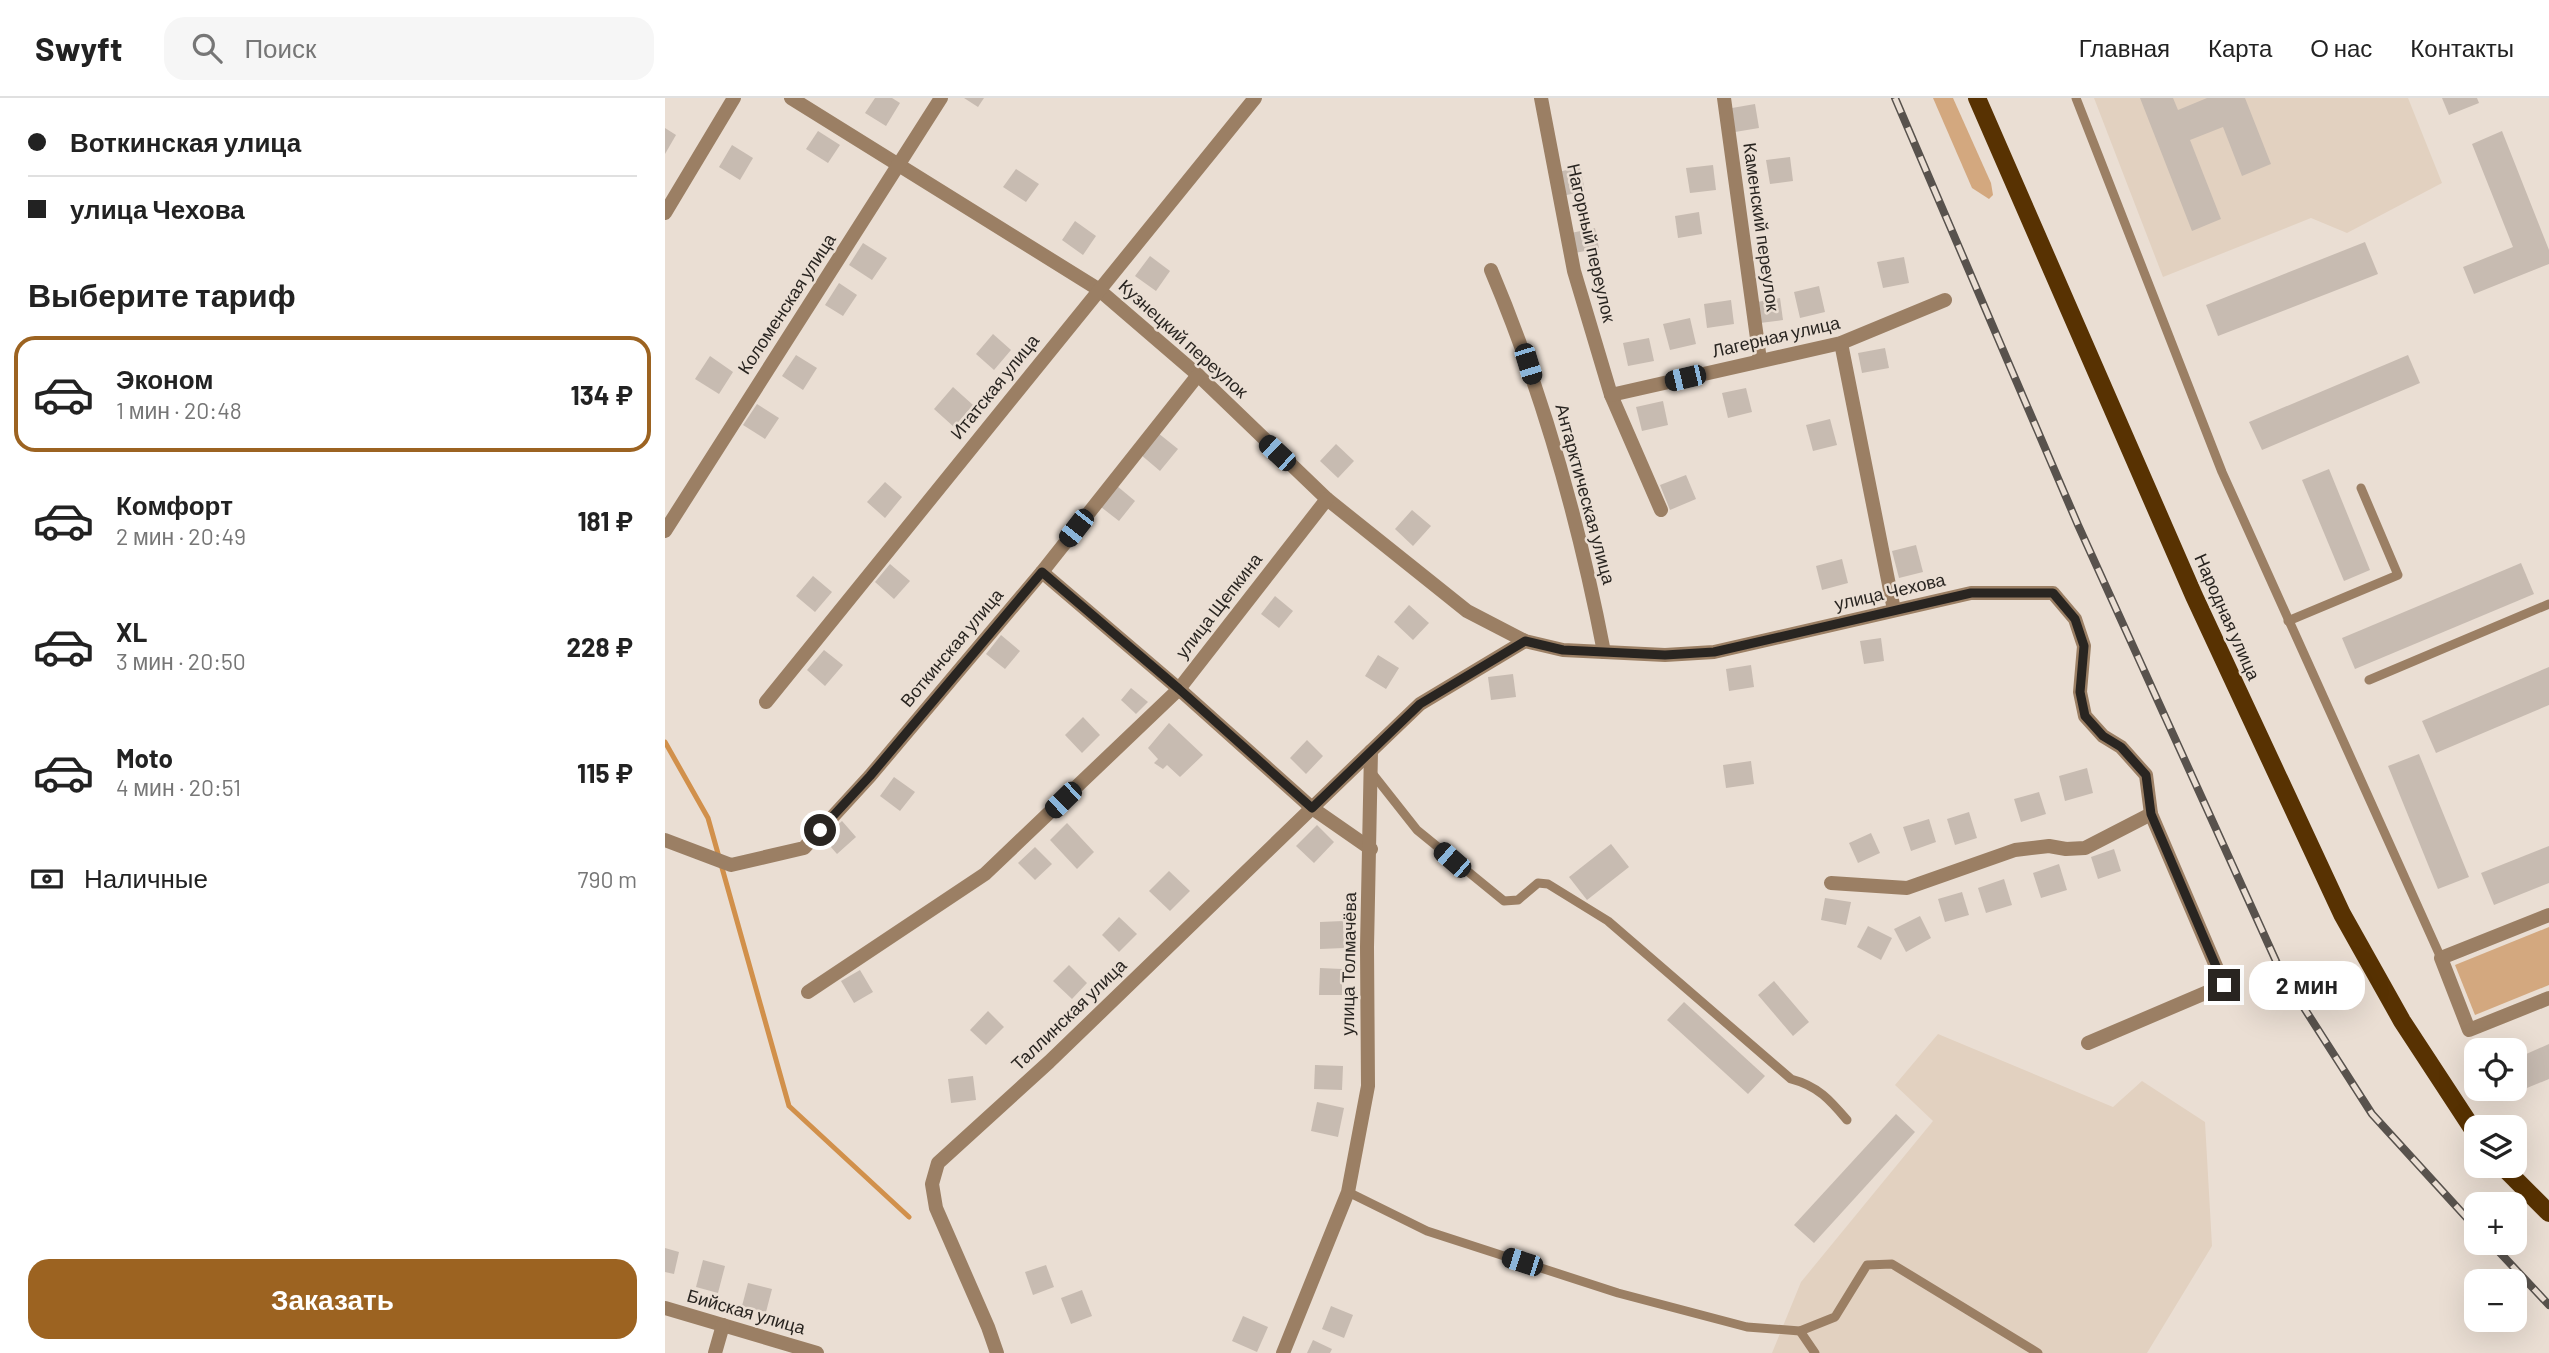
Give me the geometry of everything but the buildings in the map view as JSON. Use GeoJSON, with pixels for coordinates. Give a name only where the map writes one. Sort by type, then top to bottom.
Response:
{"type":"FeatureCollection","features":[{"type":"Feature","properties":{"kind":"main road","name":"Народная улица"},"geometry":{"type":"LineString","coordinates":[[1977,98],[2194,596],[2323,876],[2402,1021],[2464,1116]]}},
{"type":"Feature","properties":{"kind":"main road"},"geometry":{"type":"LineString","coordinates":[[2514,1178],[2549,1213]]}},
{"type":"Feature","properties":{"kind":"street"},"geometry":{"type":"LineString","coordinates":[[665,213],[734,98]]}},
{"type":"Feature","properties":{"kind":"street","name":"Кузнецкий переулок"},"geometry":{"type":"LineString","coordinates":[[791,98],[1098,289],[1198,375],[1327,499],[1467,611],[1525,641]]}},
{"type":"Feature","properties":{"kind":"street","name":"Коломенская улица"},"geometry":{"type":"LineString","coordinates":[[665,531],[941,98]]}},
{"type":"Feature","properties":{"kind":"street","name":"Итатская улица"},"geometry":{"type":"LineString","coordinates":[[766,702],[1255,98]]}},
{"type":"Feature","properties":{"kind":"street","name":"Нагорный переулок"},"geometry":{"type":"LineString","coordinates":[[1541,98],[1574,271],[1611,395],[1661,510]]}},
{"type":"Feature","properties":{"kind":"street","name":"Каменский переулок"},"geometry":{"type":"LineString","coordinates":[[1724,98],[1760,360]]}},
{"type":"Feature","properties":{"kind":"street","name":"Антарктическая улица"},"geometry":{"type":"LineString","coordinates":[[1491,270],[1521,340],[1572,508],[1604,652]]}},
{"type":"Feature","properties":{"kind":"street","name":"Лагерная улица"},"geometry":{"type":"LineString","coordinates":[[1611,395],[1841,344],[1945,300]]}},
{"type":"Feature","properties":{"kind":"street"},"geometry":{"type":"LineString","coordinates":[[1841,344],[1894,610]]}},
{"type":"Feature","properties":{"kind":"street","name":"Воткинская улица"},"geometry":{"type":"LineString","coordinates":[[665,840],[725,864],[804,848],[870,776],[1042,572],[1198,375]]}},
{"type":"Feature","properties":{"kind":"street","name":"улица Щепкина"},"geometry":{"type":"LineString","coordinates":[[808,992],[985,874],[1179,689],[1327,499]]}},
{"type":"Feature","properties":{"kind":"street"},"geometry":{"type":"LineString","coordinates":[[1042,572],[1312,808],[1371,849]]}},
{"type":"Feature","properties":{"kind":"street","name":"улица Чехова"},"geometry":{"type":"LineString","coordinates":[[1525,641],[1563,650],[1665,655],[1714,652],[1971,593],[2053,593],[2075,619],[2084,646],[2080,692],[2085,716],[2103,736],[2121,747],[2146,775],[2151,814],[2224,985],[2088,1043]]}},
{"type":"Feature","properties":{"kind":"street"},"geometry":{"type":"LineString","coordinates":[[1371,751],[1420,704],[1525,641]]}},
{"type":"Feature","properties":{"kind":"street","name":"улица Толмачёва"},"geometry":{"type":"LineString","coordinates":[[1283,1353],[1348,1192],[1368,1086],[1367,947],[1371,751]]}},
{"type":"Feature","properties":{"kind":"street","name":"Таллинская улица"},"geometry":{"type":"LineString","coordinates":[[997,1353],[936,1208],[932,1184],[938,1163],[1049,1062],[1371,751]]}},
{"type":"Feature","properties":{"kind":"street"},"geometry":{"type":"LineString","coordinates":[[1831,883],[1907,888],[2015,850],[2049,846],[2085,848],[2151,814]]}},
{"type":"Feature","properties":{"kind":"street"},"geometry":{"type":"LineString","coordinates":[[2549,915],[2441,958],[2469,1030],[2549,998]]}},
{"type":"Feature","properties":{"kind":"street","name":"Бийская улица"},"geometry":{"type":"LineString","coordinates":[[665,1308],[817,1353]]}},
{"type":"Feature","properties":{"kind":"street"},"geometry":{"type":"LineString","coordinates":[[715,1353],[723,1325]]}},
{"type":"Feature","properties":{"kind":"lane"},"geometry":{"type":"LineString","coordinates":[[2076,98],[2222,472],[2441,958]]}},
{"type":"Feature","properties":{"kind":"lane"},"geometry":{"type":"LineString","coordinates":[[2288,621],[2398,575],[2361,488]]}},
{"type":"Feature","properties":{"kind":"lane"},"geometry":{"type":"LineString","coordinates":[[2369,680],[2549,604]]}},
{"type":"Feature","properties":{"kind":"lane"},"geometry":{"type":"LineString","coordinates":[[1371,772],[1417,830],[1504,901],[1518,900],[1538,883],[1548,884],[1608,920],[1791,1079],[1808,1083],[1824,1093],[1847,1120]]}},
{"type":"Feature","properties":{"kind":"lane"},"geometry":{"type":"LineString","coordinates":[[1348,1192],[1427,1231],[1618,1293],[1747,1327],[1800,1331],[1835,1317],[1867,1265],[1892,1264],[2038,1353]]}},
{"type":"Feature","properties":{"kind":"lane"},"geometry":{"type":"LineString","coordinates":[[1800,1331],[1815,1353]]}},
{"type":"Feature","properties":{"kind":"shaded area"},"geometry":{"type":"Polygon","coordinates":[[[1933,98],[1953,98],[1991,183],[1993,195],[1989,199],[1972,188],[1933,98]]]}},
{"type":"Feature","properties":{"kind":"shaded area"},"geometry":{"type":"Polygon","coordinates":[[[2094,98],[2408,98],[2442,183],[2347,233],[2311,218],[2163,277],[2094,98]]]}},
{"type":"Feature","properties":{"kind":"shaded area"},"geometry":{"type":"Polygon","coordinates":[[[2549,927],[2549,985],[2475,1015],[2455,965],[2549,927]]]}},
{"type":"Feature","properties":{"kind":"shaded area"},"geometry":{"type":"Polygon","coordinates":[[[1938,1034],[2113,1107],[2142,1081],[2205,1122],[2212,1246],[2147,1353],[1772,1353],[1801,1282],[1933,1121],[1895,1085],[1938,1034]]]}},
{"type":"Feature","properties":{"kind":"waterway"},"geometry":{"type":"LineString","coordinates":[[665,742],[708,818],[789,1106],[909,1217]]}},
{"type":"Feature","properties":{"kind":"railway"},"geometry":{"type":"LineString","coordinates":[[1895,98],[2078,525],[2281,972],[2372,1114],[2464,1215]]}},
{"type":"Feature","properties":{"kind":"railway"},"geometry":{"type":"LineString","coordinates":[[2502,1255],[2549,1305]]}},
{"type":"Feature","properties":{"kind":"route"},"geometry":{"type":"LineString","coordinates":[[820,830],[870,776],[1042,572],[1312,808],[1420,704],[1525,641],[1563,650],[1665,655],[1714,652],[1971,593],[2053,593],[2075,619],[2084,646],[2080,692],[2085,716],[2103,736],[2121,747],[2146,775],[2151,814],[2224,985]]}}]}
